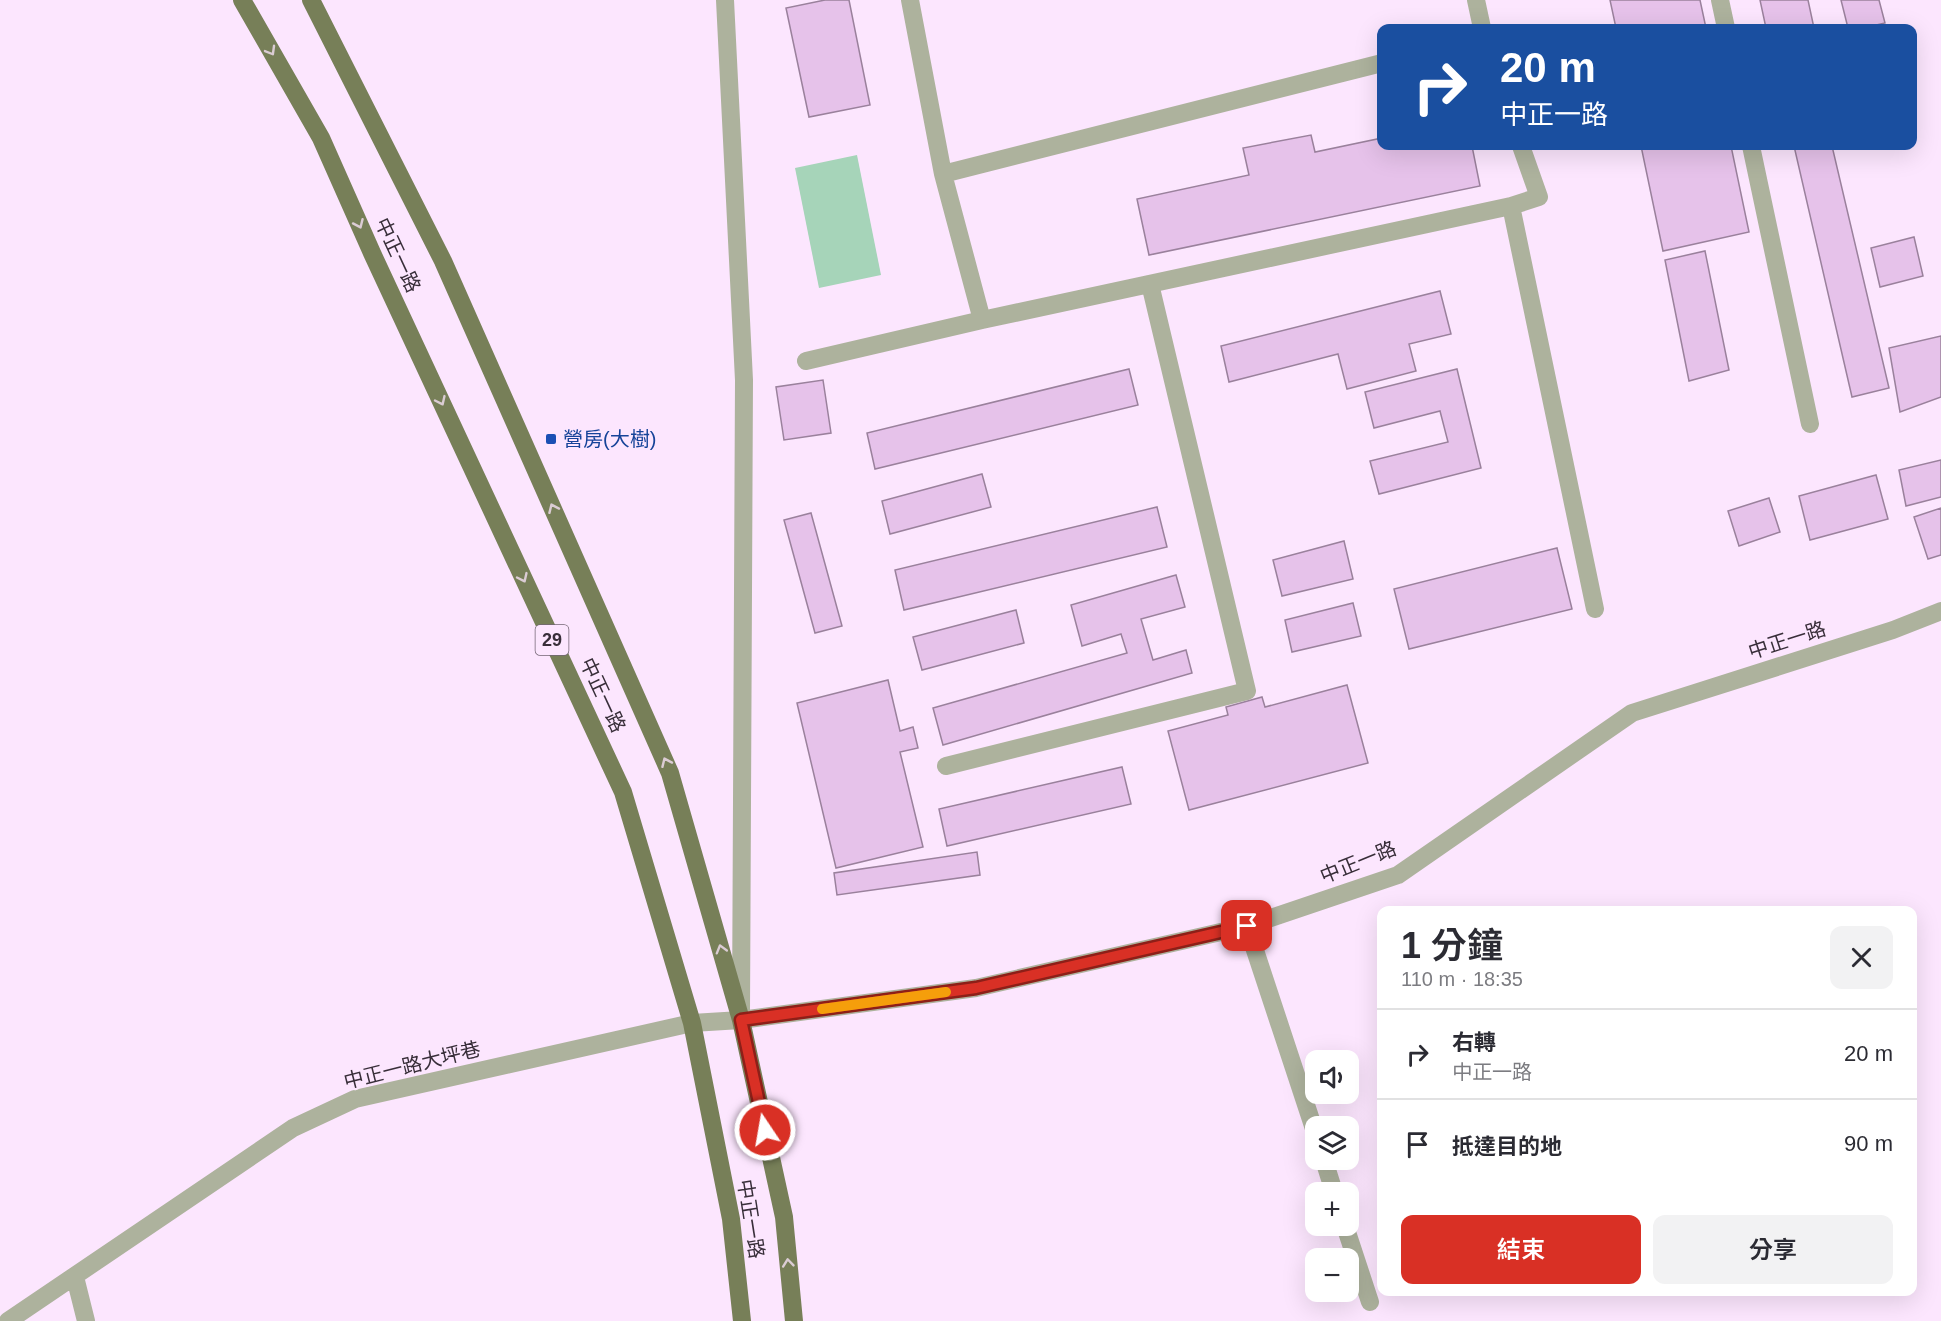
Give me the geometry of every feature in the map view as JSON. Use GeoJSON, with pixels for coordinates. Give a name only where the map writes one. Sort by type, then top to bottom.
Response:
{"type":"FeatureCollection","features":[{"type":"Feature","properties":{"kind":"main road","name":"中正一路"},"geometry":{"type":"LineString","coordinates":[[242,0],[321,138],[377,264],[623,792],[692,1023],[731,1219],[742,1321]]}},
{"type":"Feature","properties":{"kind":"main road","name":"中正一路"},"geometry":{"type":"LineString","coordinates":[[311,0],[443,261],[670,772],[741,1020],[784,1217],[794,1321]]}},
{"type":"Feature","properties":{"kind":"street","name":"中正一路"},"geometry":{"type":"LineString","coordinates":[[725,0],[744,380],[741,1020],[976,988],[1247,926],[1398,875],[1632,713],[1893,630],[1941,611]]}},
{"type":"Feature","properties":{"kind":"street"},"geometry":{"type":"LineString","coordinates":[[909,0],[943,174],[982,320]]}},
{"type":"Feature","properties":{"kind":"street"},"geometry":{"type":"LineString","coordinates":[[1476,0],[1481,24]]}},
{"type":"Feature","properties":{"kind":"street"},"geometry":{"type":"LineString","coordinates":[[1720,0],[1725,24]]}},
{"type":"Feature","properties":{"kind":"street"},"geometry":{"type":"LineString","coordinates":[[943,174],[1377,64]]}},
{"type":"Feature","properties":{"kind":"street"},"geometry":{"type":"LineString","coordinates":[[806,362],[982,320],[1511,206],[1539,197],[1522,150]]}},
{"type":"Feature","properties":{"kind":"street"},"geometry":{"type":"LineString","coordinates":[[1752,150],[1810,424]]}},
{"type":"Feature","properties":{"kind":"street"},"geometry":{"type":"LineString","coordinates":[[1511,206],[1596,609]]}},
{"type":"Feature","properties":{"kind":"street"},"geometry":{"type":"LineString","coordinates":[[946,766],[1247,691],[1150,284]]}},
{"type":"Feature","properties":{"kind":"street"},"geometry":{"type":"LineString","coordinates":[[1247,926],[1310,1116]]}},
{"type":"Feature","properties":{"kind":"street","name":"中正一路大坪巷"},"geometry":{"type":"LineString","coordinates":[[8,1321],[293,1128],[355,1099],[692,1023],[741,1020]]}},
{"type":"Feature","properties":{"kind":"street"},"geometry":{"type":"LineString","coordinates":[[1348,1236],[1370,1302]]}},
{"type":"Feature","properties":{"kind":"street"},"geometry":{"type":"LineString","coordinates":[[75,1277],[86,1321]]}},
{"type":"Feature","properties":{"kind":"green space"},"geometry":{"type":"Polygon","coordinates":[[[857,155],[881,275],[819,288],[795,168],[857,155]]]}},
{"type":"Feature","properties":{"kind":"building"},"geometry":{"type":"Polygon","coordinates":[[[825,0],[849,0],[870,105],[809,117],[786,8],[825,0]]]}},
{"type":"Feature","properties":{"kind":"building"},"geometry":{"type":"Polygon","coordinates":[[[1610,0],[1700,0],[1705,24],[1615,24],[1610,0]]]}},
{"type":"Feature","properties":{"kind":"building"},"geometry":{"type":"Polygon","coordinates":[[[1760,0],[1808,0],[1813,24],[1765,24],[1760,0]]]}},
{"type":"Feature","properties":{"kind":"building"},"geometry":{"type":"Polygon","coordinates":[[[1841,0],[1879,0],[1885,23],[1847,24],[1841,0]]]}},
{"type":"Feature","properties":{"kind":"building"},"geometry":{"type":"Polygon","coordinates":[[[1311,135],[1315,152],[1377,139],[1377,150],[1473,150],[1480,186],[1149,255],[1137,199],[1249,175],[1243,148],[1311,135]]]}},
{"type":"Feature","properties":{"kind":"building"},"geometry":{"type":"Polygon","coordinates":[[[1642,150],[1732,150],[1749,232],[1663,251],[1642,150]]]}},
{"type":"Feature","properties":{"kind":"building"},"geometry":{"type":"Polygon","coordinates":[[[1795,150],[1833,150],[1889,388],[1852,397],[1795,150]]]}},
{"type":"Feature","properties":{"kind":"building"},"geometry":{"type":"Polygon","coordinates":[[[1914,237],[1923,276],[1880,287],[1871,248],[1914,237]]]}},
{"type":"Feature","properties":{"kind":"building"},"geometry":{"type":"Polygon","coordinates":[[[1705,251],[1729,370],[1689,381],[1665,260],[1705,251]]]}},
{"type":"Feature","properties":{"kind":"building"},"geometry":{"type":"Polygon","coordinates":[[[1440,291],[1451,334],[1409,344],[1416,371],[1347,389],[1338,354],[1229,382],[1221,346],[1440,291]]]}},
{"type":"Feature","properties":{"kind":"building"},"geometry":{"type":"Polygon","coordinates":[[[1941,336],[1941,397],[1900,412],[1889,348],[1941,336]]]}},
{"type":"Feature","properties":{"kind":"building"},"geometry":{"type":"Polygon","coordinates":[[[1129,369],[1138,405],[875,469],[867,433],[1129,369]]]}},
{"type":"Feature","properties":{"kind":"building"},"geometry":{"type":"Polygon","coordinates":[[[1457,369],[1481,468],[1379,494],[1370,461],[1448,442],[1440,411],[1374,428],[1365,392],[1457,369]]]}},
{"type":"Feature","properties":{"kind":"building"},"geometry":{"type":"Polygon","coordinates":[[[823,380],[831,433],[784,440],[776,387],[823,380]]]}},
{"type":"Feature","properties":{"kind":"building"},"geometry":{"type":"Polygon","coordinates":[[[1941,460],[1941,497],[1906,506],[1899,470],[1941,460]]]}},
{"type":"Feature","properties":{"kind":"building"},"geometry":{"type":"Polygon","coordinates":[[[982,474],[991,507],[890,534],[882,501],[982,474]]]}},
{"type":"Feature","properties":{"kind":"building"},"geometry":{"type":"Polygon","coordinates":[[[1876,475],[1888,519],[1810,540],[1799,496],[1876,475]]]}},
{"type":"Feature","properties":{"kind":"building"},"geometry":{"type":"Polygon","coordinates":[[[1769,498],[1780,532],[1739,546],[1728,511],[1769,498]]]}},
{"type":"Feature","properties":{"kind":"building"},"geometry":{"type":"Polygon","coordinates":[[[1157,507],[1167,547],[904,610],[895,570],[1157,507]]]}},
{"type":"Feature","properties":{"kind":"building"},"geometry":{"type":"Polygon","coordinates":[[[1941,508],[1941,555],[1928,559],[1914,517],[1941,508]]]}},
{"type":"Feature","properties":{"kind":"building"},"geometry":{"type":"Polygon","coordinates":[[[811,513],[842,626],[815,633],[784,520],[811,513]]]}},
{"type":"Feature","properties":{"kind":"building"},"geometry":{"type":"Polygon","coordinates":[[[1344,541],[1353,579],[1282,596],[1273,560],[1344,541]]]}},
{"type":"Feature","properties":{"kind":"building"},"geometry":{"type":"Polygon","coordinates":[[[1557,548],[1572,609],[1409,649],[1394,589],[1557,548]]]}},
{"type":"Feature","properties":{"kind":"building"},"geometry":{"type":"Polygon","coordinates":[[[1176,575],[1185,607],[1141,619],[1153,660],[1186,650],[1192,673],[943,745],[933,708],[1127,653],[1121,634],[1082,646],[1071,605],[1176,575]]]}},
{"type":"Feature","properties":{"kind":"building"},"geometry":{"type":"Polygon","coordinates":[[[1353,603],[1361,636],[1292,652],[1285,620],[1353,603]]]}},
{"type":"Feature","properties":{"kind":"building"},"geometry":{"type":"Polygon","coordinates":[[[1016,610],[1024,643],[922,670],[913,637],[1016,610]]]}},
{"type":"Feature","properties":{"kind":"building"},"geometry":{"type":"Polygon","coordinates":[[[888,680],[900,731],[913,727],[918,748],[900,752],[923,847],[836,868],[797,703],[888,680]]]}},
{"type":"Feature","properties":{"kind":"building"},"geometry":{"type":"Polygon","coordinates":[[[1347,685],[1368,763],[1189,810],[1168,731],[1228,715],[1226,707],[1262,697],[1265,707],[1347,685]]]}},
{"type":"Feature","properties":{"kind":"building"},"geometry":{"type":"Polygon","coordinates":[[[1122,767],[1131,804],[947,846],[939,809],[1122,767]]]}},
{"type":"Feature","properties":{"kind":"building"},"geometry":{"type":"Polygon","coordinates":[[[977,852],[980,875],[837,895],[834,873],[977,852]]]}},
{"type":"Feature","properties":{"kind":"slow traffic"},"geometry":{"type":"LineString","coordinates":[[822,1009],[946,992]]}},
{"type":"Feature","properties":{"kind":"place","name":"營房(大樹)"},"geometry":{"type":"Point","coordinates":[551,439]}},
{"type":"Feature","properties":{"kind":"route"},"geometry":{"type":"LineString","coordinates":[[765,1130],[741,1020],[976,988],[1247,926]]}}]}
